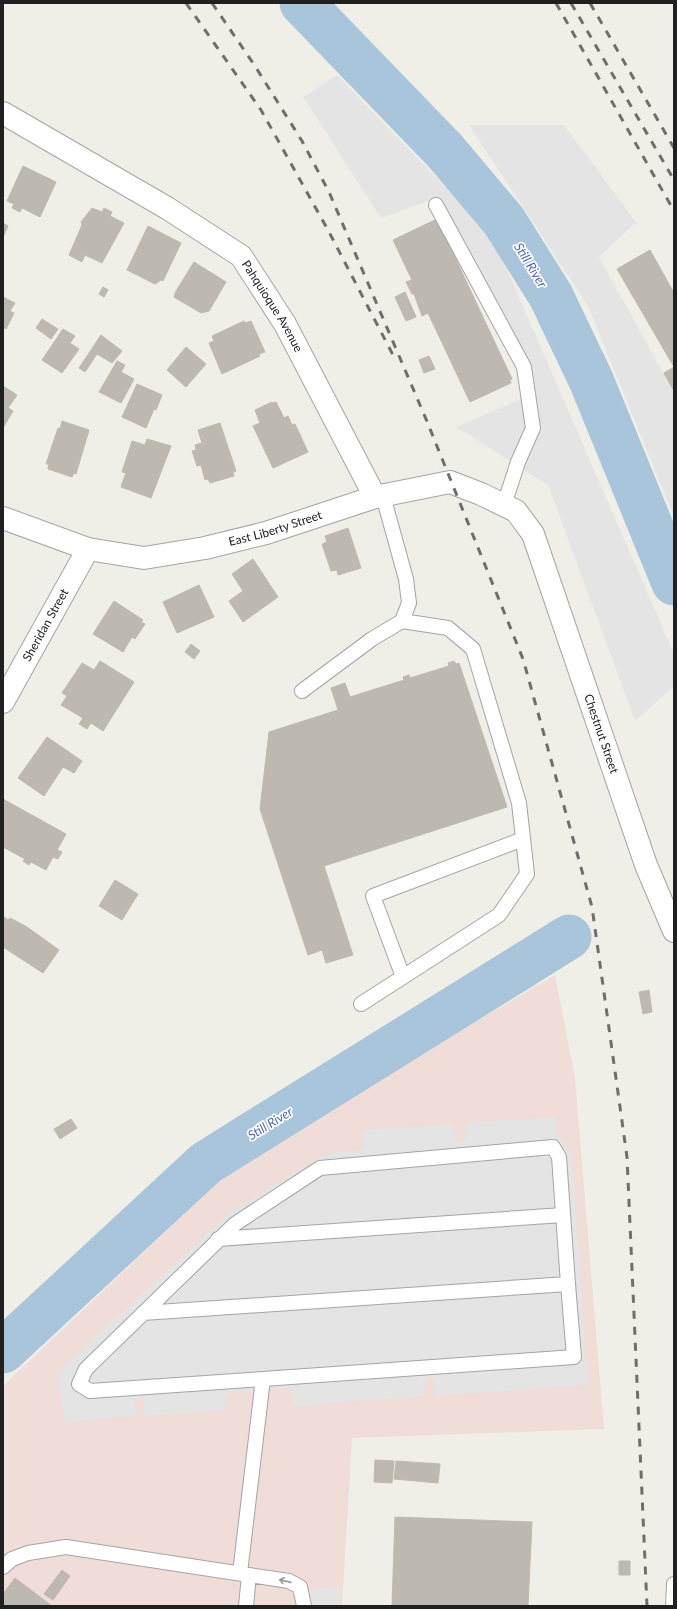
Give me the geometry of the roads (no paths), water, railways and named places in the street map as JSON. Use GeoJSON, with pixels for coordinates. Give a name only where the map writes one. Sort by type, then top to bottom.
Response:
{"type":"FeatureCollection","features":[{"type":"Feature","properties":{"kind":"street","name":"Pahquioque Avenue"},"geometry":{"type":"LineString","coordinates":[[3,113],[167,208],[240,256],[285,324],[379,497]]}},
{"type":"Feature","properties":{"kind":"street","name":"East Liberty Street"},"geometry":{"type":"LineString","coordinates":[[3,518],[88,549],[144,558],[205,548],[266,533],[379,497],[450,482],[516,511],[533,534]]}},
{"type":"Feature","properties":{"kind":"street","name":"Chestnut Street"},"geometry":{"type":"LineString","coordinates":[[533,534],[646,865],[674,931]]}},
{"type":"Feature","properties":{"kind":"street","name":"Sheridan Street"},"geometry":{"type":"LineString","coordinates":[[3,702],[51,619],[88,549]]}},
{"type":"Feature","properties":{"kind":"lane"},"geometry":{"type":"LineString","coordinates":[[436,206],[524,367],[533,428],[518,462],[504,505]]}},
{"type":"Feature","properties":{"kind":"lane"},"geometry":{"type":"LineString","coordinates":[[302,691],[372,639],[402,621],[409,603],[406,579],[379,497]]}},
{"type":"Feature","properties":{"kind":"lane"},"geometry":{"type":"LineString","coordinates":[[361,1004],[499,915],[527,874],[519,803],[472,649],[448,628],[402,621]]}},
{"type":"Feature","properties":{"kind":"lane"},"geometry":{"type":"LineString","coordinates":[[403,977],[373,896],[523,839]]}},
{"type":"Feature","properties":{"kind":"lane"},"geometry":{"type":"LineString","coordinates":[[553,1147],[559,1157],[574,1357],[90,1391],[79,1384],[86,1369],[218,1239],[235,1224],[320,1168],[553,1147]]}},
{"type":"Feature","properties":{"kind":"lane"},"geometry":{"type":"LineString","coordinates":[[218,1239],[563,1215]]}},
{"type":"Feature","properties":{"kind":"lane"},"geometry":{"type":"LineString","coordinates":[[143,1313],[568,1284]]}},
{"type":"Feature","properties":{"kind":"lane"},"geometry":{"type":"LineString","coordinates":[[246,1606],[245,1574],[263,1379]]}},
{"type":"Feature","properties":{"kind":"lane"},"geometry":{"type":"LineString","coordinates":[[3,1567],[12,1559],[28,1553],[66,1546],[289,1581],[300,1587],[304,1606]]}},
{"type":"Feature","properties":{"kind":"lane"},"geometry":{"type":"LineString","coordinates":[[673,1606],[674,1584]]}},
{"type":"Feature","properties":{"kind":"waterway","name":"Still River"},"geometry":{"type":"LineString","coordinates":[[302,3],[445,151],[504,221],[551,296],[591,380],[674,583]]}},
{"type":"Feature","properties":{"kind":"waterway","name":"Still River"},"geometry":{"type":"LineString","coordinates":[[3,1351],[206,1163],[569,937]]}},
{"type":"Feature","properties":{"kind":"railway"},"geometry":{"type":"LineString","coordinates":[[186,3],[261,110],[328,230],[393,355]]}},
{"type":"Feature","properties":{"kind":"railway"},"geometry":{"type":"LineString","coordinates":[[212,3],[255,66],[302,141],[329,192],[426,419],[523,659],[592,907],[627,1157],[647,1606]]}},
{"type":"Feature","properties":{"kind":"railway"},"geometry":{"type":"LineString","coordinates":[[556,3],[674,211]]}},
{"type":"Feature","properties":{"kind":"railway"},"geometry":{"type":"LineString","coordinates":[[571,3],[674,180]]}},
{"type":"Feature","properties":{"kind":"railway"},"geometry":{"type":"LineString","coordinates":[[590,3],[674,148]]}}]}
